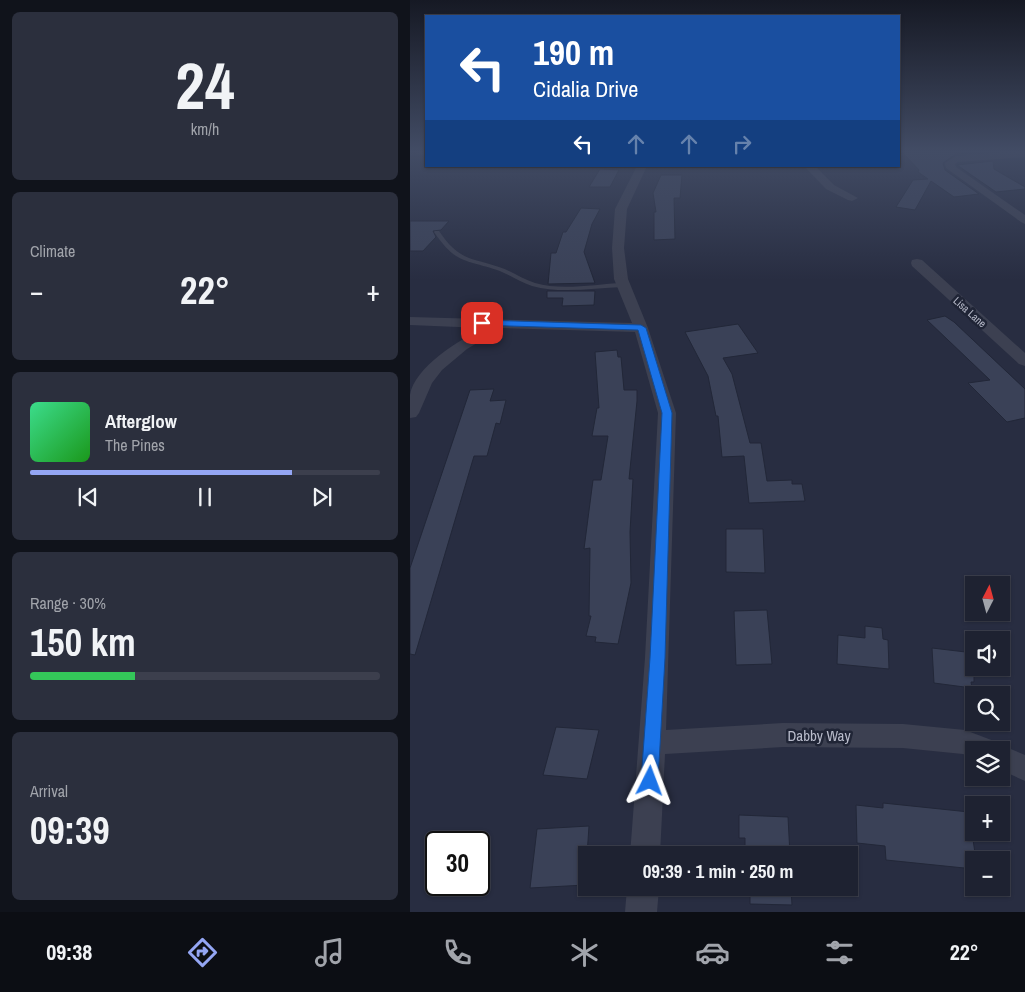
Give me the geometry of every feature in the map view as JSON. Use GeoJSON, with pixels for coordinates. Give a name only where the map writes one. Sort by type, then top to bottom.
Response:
{"type":"FeatureCollection","features":[{"type":"Feature","properties":{"kind":"street"},"geometry":{"type":"LineString","coordinates":[[628,195],[621,209],[618,248],[624,285],[641,328],[667,413],[658,639],[646,846]]}},
{"type":"Feature","properties":{"kind":"street"},"geometry":{"type":"LineString","coordinates":[[845,195],[852,198]]}},
{"type":"Feature","properties":{"kind":"street"},"geometry":{"type":"LineString","coordinates":[[989,195],[1025,220]]}},
{"type":"Feature","properties":{"kind":"street","name":"Lisa Lane"},"geometry":{"type":"LineString","coordinates":[[917,263],[1025,361]]}},
{"type":"Feature","properties":{"kind":"street"},"geometry":{"type":"LineString","coordinates":[[410,321],[641,328]]}},
{"type":"Feature","properties":{"kind":"street"},"geometry":{"type":"LineString","coordinates":[[410,413],[416,384],[458,349],[499,324]]}},
{"type":"Feature","properties":{"kind":"street","name":"Dabby Way"},"geometry":{"type":"LineString","coordinates":[[652,744],[783,735],[904,736],[965,742]]}},
{"type":"Feature","properties":{"kind":"street"},"geometry":{"type":"LineString","coordinates":[[1010,761],[1025,768]]}},
{"type":"Feature","properties":{"kind":"street"},"geometry":{"type":"LineString","coordinates":[[641,912],[642,896]]}},
{"type":"Feature","properties":{"kind":"lane"},"geometry":{"type":"LineString","coordinates":[[437,232],[450,251],[465,260],[500,269],[533,284],[563,287],[624,285]]}},
{"type":"Feature","properties":{"kind":"building"},"geometry":{"type":"Polygon","coordinates":[[[653,195],[680,195],[680,198],[674,198],[675,239],[654,240],[654,212],[656,212],[653,195]]]}},
{"type":"Feature","properties":{"kind":"building"},"geometry":{"type":"Polygon","coordinates":[[[904,195],[924,195],[915,210],[896,207],[904,195]]]}},
{"type":"Feature","properties":{"kind":"building"},"geometry":{"type":"Polygon","coordinates":[[[950,195],[974,195],[954,197],[950,195]]]}},
{"type":"Feature","properties":{"kind":"building"},"geometry":{"type":"Polygon","coordinates":[[[581,208],[600,209],[592,224],[584,252],[595,283],[548,284],[551,253],[556,253],[563,232],[566,232],[581,208]]]}},
{"type":"Feature","properties":{"kind":"building"},"geometry":{"type":"Polygon","coordinates":[[[410,221],[449,221],[441,230],[433,231],[436,237],[423,251],[410,251],[410,221]]]}},
{"type":"Feature","properties":{"kind":"building"},"geometry":{"type":"Polygon","coordinates":[[[547,291],[595,291],[594,305],[562,306],[563,298],[547,298],[547,291]]]}},
{"type":"Feature","properties":{"kind":"building"},"geometry":{"type":"Polygon","coordinates":[[[945,316],[954,322],[1025,389],[1025,418],[1007,422],[968,383],[990,380],[927,320],[945,316]]]}},
{"type":"Feature","properties":{"kind":"building"},"geometry":{"type":"Polygon","coordinates":[[[738,324],[758,353],[723,358],[732,374],[750,443],[761,443],[767,481],[792,480],[792,484],[802,484],[805,501],[749,503],[744,456],[722,457],[718,416],[716,416],[708,376],[685,332],[738,324]]]}},
{"type":"Feature","properties":{"kind":"building"},"geometry":{"type":"Polygon","coordinates":[[[617,350],[618,357],[621,357],[624,390],[637,390],[629,479],[633,479],[630,532],[631,583],[618,644],[595,642],[596,637],[586,636],[591,616],[589,616],[590,548],[584,549],[593,480],[601,480],[608,436],[592,436],[597,408],[599,408],[595,352],[617,350]]]}},
{"type":"Feature","properties":{"kind":"building"},"geometry":{"type":"Polygon","coordinates":[[[494,389],[490,401],[506,400],[500,424],[496,423],[487,456],[474,456],[415,655],[410,654],[410,568],[470,390],[494,389]]]}},
{"type":"Feature","properties":{"kind":"building"},"geometry":{"type":"Polygon","coordinates":[[[726,529],[763,529],[765,573],[726,572],[726,529]]]}},
{"type":"Feature","properties":{"kind":"building"},"geometry":{"type":"Polygon","coordinates":[[[767,610],[772,664],[736,665],[734,611],[767,610]]]}},
{"type":"Feature","properties":{"kind":"building"},"geometry":{"type":"Polygon","coordinates":[[[865,626],[882,628],[883,639],[888,640],[889,669],[837,664],[838,635],[865,638],[865,626]]]}},
{"type":"Feature","properties":{"kind":"building"},"geometry":{"type":"Polygon","coordinates":[[[932,648],[965,652],[965,676],[974,676],[974,682],[971,682],[972,686],[965,687],[934,683],[932,648]]]}},
{"type":"Feature","properties":{"kind":"building"},"geometry":{"type":"Polygon","coordinates":[[[556,727],[599,730],[587,779],[543,775],[556,727]]]}},
{"type":"Feature","properties":{"kind":"building"},"geometry":{"type":"Polygon","coordinates":[[[883,803],[965,812],[965,841],[973,841],[975,851],[965,851],[965,868],[886,860],[885,846],[857,843],[856,805],[883,808],[883,803]]]}},
{"type":"Feature","properties":{"kind":"building"},"geometry":{"type":"Polygon","coordinates":[[[739,815],[788,817],[790,846],[745,846],[745,838],[739,838],[739,815]]]}},
{"type":"Feature","properties":{"kind":"building"},"geometry":{"type":"Polygon","coordinates":[[[589,826],[588,846],[578,846],[578,885],[530,888],[537,829],[589,826]]]}},
{"type":"Feature","properties":{"kind":"building"},"geometry":{"type":"Polygon","coordinates":[[[750,896],[791,896],[792,905],[750,904],[750,896]]]}},
{"type":"Feature","properties":{"kind":"route"},"geometry":{"type":"LineString","coordinates":[[482,323],[641,328],[667,413],[658,658],[650,781]]}}]}
